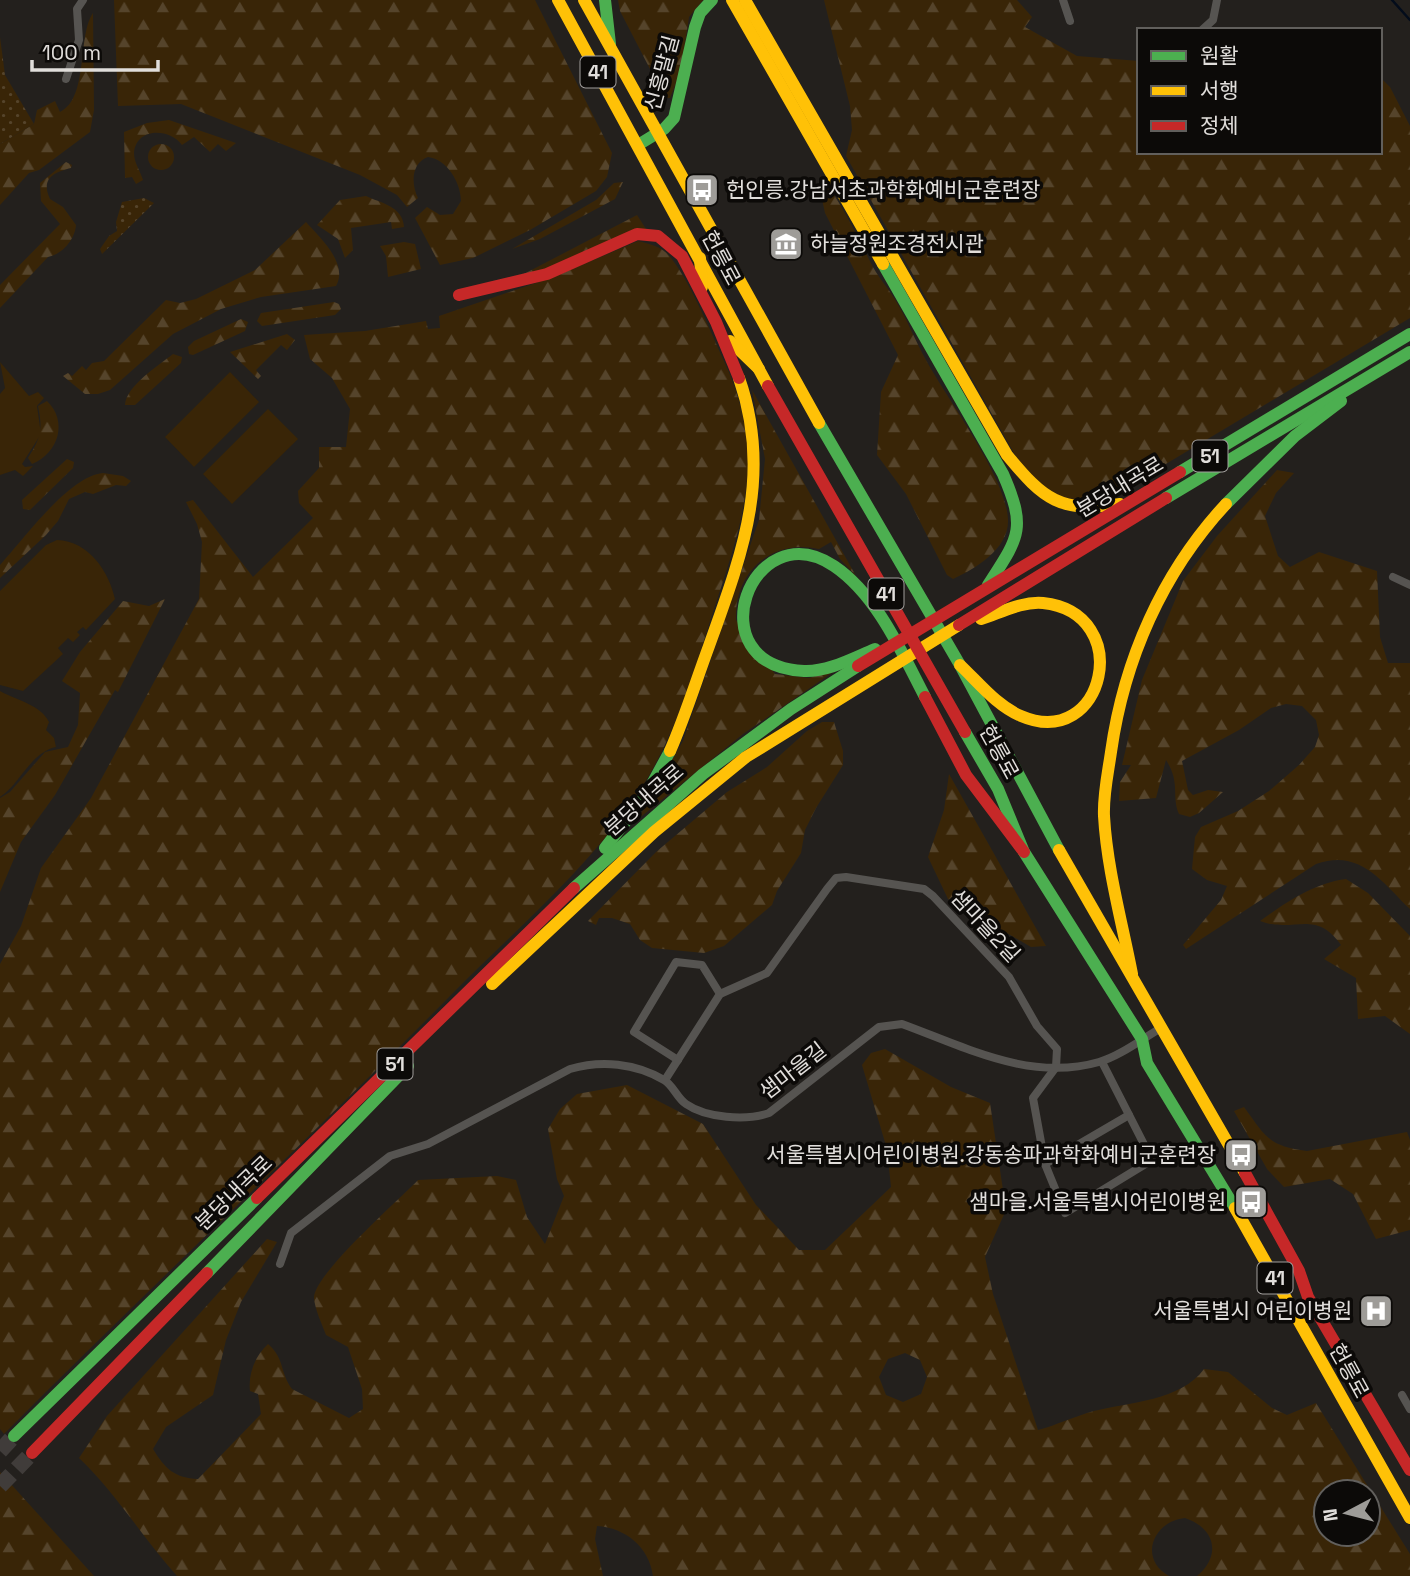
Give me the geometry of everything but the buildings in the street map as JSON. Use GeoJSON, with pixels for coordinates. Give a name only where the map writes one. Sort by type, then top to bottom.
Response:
{"type":"FeatureCollection","features":[{"type":"Feature","properties":{"kind":"main road","name":"헌릉로"},"geometry":{"type":"LineString","coordinates":[[558,0],[759,369],[998,789],[1024,852],[1142,1039],[1146,1063],[1224,1189],[1410,1518]]}},
{"type":"Feature","properties":{"kind":"main road","name":"헌릉로"},"geometry":{"type":"LineString","coordinates":[[584,0],[814,412],[960,665],[1049,832],[1286,1247],[1308,1297],[1410,1470]]}},
{"type":"Feature","properties":{"kind":"main road"},"geometry":{"type":"LineString","coordinates":[[605,0],[610,44]]}},
{"type":"Feature","properties":{"kind":"main road","name":"신흥말길"},"geometry":{"type":"LineString","coordinates":[[638,145],[659,132],[674,118],[689,44],[700,13],[712,0]]}},
{"type":"Feature","properties":{"kind":"main road"},"geometry":{"type":"LineString","coordinates":[[732,0],[895,275],[1007,455],[1035,489],[1061,507],[1084,509],[1130,502]]}},
{"type":"Feature","properties":{"kind":"main road"},"geometry":{"type":"LineString","coordinates":[[745,0],[1018,506],[1017,539],[986,588]]}},
{"type":"Feature","properties":{"kind":"main road"},"geometry":{"type":"LineString","coordinates":[[459,295],[532,279],[632,236],[649,234],[676,248],[723,335],[739,370],[755,440],[751,514],[688,707],[659,774],[636,812],[570,891]]}},
{"type":"Feature","properties":{"kind":"main road"},"geometry":{"type":"LineString","coordinates":[[699,258],[703,297]]}},
{"type":"Feature","properties":{"kind":"main road","name":"분당내곡로"},"geometry":{"type":"LineString","coordinates":[[14,1436],[570,891],[703,774],[791,709],[897,637],[1009,576],[1410,334]]}},
{"type":"Feature","properties":{"kind":"main road"},"geometry":{"type":"LineString","coordinates":[[723,335],[759,369]]}},
{"type":"Feature","properties":{"kind":"main road"},"geometry":{"type":"LineString","coordinates":[[1132,974],[1104,817],[1111,736],[1127,668],[1152,612],[1190,546],[1222,505],[1266,458],[1410,353]]}},
{"type":"Feature","properties":{"kind":"main road","name":"분당내곡로"},"geometry":{"type":"LineString","coordinates":[[32,1453],[347,1127],[524,953],[710,784],[800,722],[959,627],[1016,589],[1315,406],[1410,353]]}},
{"type":"Feature","properties":{"kind":"main road"},"geometry":{"type":"LineString","coordinates":[[897,637],[821,669],[801,672],[780,668],[760,656],[746,635],[741,605],[747,585],[762,569],[784,557],[820,559],[849,579],[897,637],[967,776],[1024,852]]}},
{"type":"Feature","properties":{"kind":"main road"},"geometry":{"type":"LineString","coordinates":[[959,627],[1023,606],[1057,604],[1082,617],[1097,637],[1102,662],[1098,689],[1086,707],[1062,720],[1034,721],[1014,714],[960,665]]}},
{"type":"Feature","properties":{"kind":"street"},"geometry":{"type":"LineString","coordinates":[[66,79],[79,40],[77,9],[83,0]]}},
{"type":"Feature","properties":{"kind":"street"},"geometry":{"type":"LineString","coordinates":[[1063,0],[1070,21]]}},
{"type":"Feature","properties":{"kind":"street"},"geometry":{"type":"LineString","coordinates":[[1204,28],[1213,20],[1216,0]]}},
{"type":"Feature","properties":{"kind":"street"},"geometry":{"type":"LineString","coordinates":[[1393,576],[1410,584]]}},
{"type":"Feature","properties":{"kind":"street","name":"샘마을2길"},"geometry":{"type":"LineString","coordinates":[[720,994],[767,973],[836,878],[924,889],[1009,977],[1037,1026],[1057,1049],[1056,1067]]}},
{"type":"Feature","properties":{"kind":"street"},"geometry":{"type":"LineString","coordinates":[[665,1080],[678,1060],[720,994],[702,965],[676,962],[634,1032],[678,1060]]}},
{"type":"Feature","properties":{"kind":"street","name":"샘마을길"},"geometry":{"type":"LineString","coordinates":[[280,1264],[291,1233],[390,1156],[428,1144],[570,1069],[594,1062],[622,1065],[665,1080],[684,1103],[705,1113],[757,1117],[769,1113],[880,1027],[891,1024],[902,1024],[1004,1063],[1032,1068],[1101,1062],[1161,1028]]}},
{"type":"Feature","properties":{"kind":"street"},"geometry":{"type":"LineString","coordinates":[[1056,1067],[1033,1098],[1045,1164],[1065,1213],[1152,1160],[1101,1062]]}},
{"type":"Feature","properties":{"kind":"street"},"geometry":{"type":"LineString","coordinates":[[1045,1164],[1129,1115]]}},
{"type":"Feature","properties":{"kind":"street"},"geometry":{"type":"LineString","coordinates":[[1402,1395],[1410,1409]]}},
{"type":"Feature","properties":{"kind":"green space"},"geometry":{"type":"Polygon","coordinates":[[[114,0],[535,0],[612,153],[607,177],[596,191],[530,230],[473,258],[440,265],[415,218],[427,207],[440,215],[453,214],[461,201],[456,180],[441,162],[428,157],[418,164],[414,174],[414,187],[418,198],[407,207],[397,195],[360,175],[181,104],[118,106],[114,0]]]}},
{"type":"Feature","properties":{"kind":"green space"},"geometry":{"type":"Polygon","coordinates":[[[618,0],[703,0],[689,17],[681,70],[670,98],[665,98],[620,11],[618,0]]]}},
{"type":"Feature","properties":{"kind":"green space"},"geometry":{"type":"Polygon","coordinates":[[[824,0],[1017,0],[1032,17],[1025,27],[1077,56],[1137,61],[1137,154],[1382,154],[1382,79],[1390,87],[1410,126],[1410,318],[1114,495],[1082,501],[1059,498],[1040,485],[1019,462],[846,156],[852,130],[850,106],[824,0]]]}},
{"type":"Feature","properties":{"kind":"green space"},"geometry":{"type":"Polygon","coordinates":[[[93,13],[94,110],[90,132],[39,170],[29,173],[0,205],[0,144],[34,124],[37,110],[55,101],[60,112],[69,105],[79,81],[85,36],[93,13]]]}},
{"type":"Feature","properties":{"kind":"green space"},"geometry":{"type":"Polygon","coordinates":[[[0,37],[5,75],[34,124],[0,144],[0,37]]]}},
{"type":"Feature","properties":{"kind":"green space"},"geometry":{"type":"Polygon","coordinates":[[[169,120],[236,143],[226,151],[218,144],[210,152],[194,137],[182,145],[170,135],[147,135],[136,144],[134,153],[143,180],[136,184],[132,177],[125,178],[124,132],[147,123],[169,120]]]}},
{"type":"Feature","properties":{"kind":"green space"},"geometry":{"type":"Polygon","coordinates":[[[161,144],[171,147],[174,157],[171,167],[161,170],[151,167],[148,157],[151,147],[161,144]]]}},
{"type":"Feature","properties":{"kind":"green space"},"geometry":{"type":"Polygon","coordinates":[[[66,162],[72,165],[71,168],[51,177],[47,192],[50,199],[63,207],[76,225],[73,235],[63,249],[48,257],[0,308],[0,285],[60,224],[41,201],[40,183],[66,162]]]}},
{"type":"Feature","properties":{"kind":"green space"},"geometry":{"type":"Polygon","coordinates":[[[820,175],[842,208],[873,267],[901,310],[926,360],[987,461],[1005,503],[1007,530],[997,549],[980,564],[953,579],[947,575],[906,494],[877,455],[881,392],[898,355],[825,213],[820,175]]]}},
{"type":"Feature","properties":{"kind":"green space"},"geometry":{"type":"Polygon","coordinates":[[[623,182],[615,199],[540,239],[512,249],[596,200],[614,183],[623,182]]]}},
{"type":"Feature","properties":{"kind":"green space"},"geometry":{"type":"Polygon","coordinates":[[[366,196],[384,203],[400,214],[404,227],[392,229],[391,222],[351,228],[353,250],[345,258],[338,239],[317,225],[340,200],[366,196]]]}},
{"type":"Feature","properties":{"kind":"green space"},"geometry":{"type":"Polygon","coordinates":[[[144,198],[154,203],[102,254],[100,249],[109,236],[117,231],[116,222],[122,202],[144,198]]]}},
{"type":"Feature","properties":{"kind":"green space"},"geometry":{"type":"Polygon","coordinates":[[[637,215],[646,229],[565,263],[520,276],[637,215]]]}},
{"type":"Feature","properties":{"kind":"green space"},"geometry":{"type":"Polygon","coordinates":[[[306,222],[336,260],[339,277],[336,286],[261,297],[221,309],[173,334],[110,390],[98,394],[85,394],[63,376],[68,373],[72,376],[82,366],[86,370],[92,363],[104,361],[166,300],[180,303],[196,299],[255,270],[306,222]]]}},
{"type":"Feature","properties":{"kind":"green space"},"geometry":{"type":"Polygon","coordinates":[[[638,241],[656,246],[668,254],[692,293],[733,383],[748,449],[745,500],[732,554],[689,685],[659,758],[631,804],[568,880],[4,1434],[0,1429],[0,964],[21,926],[41,868],[91,798],[199,599],[202,542],[186,502],[193,500],[253,577],[313,518],[299,503],[298,491],[319,468],[319,447],[346,447],[350,409],[332,378],[310,359],[304,335],[365,331],[426,321],[428,329],[440,328],[439,316],[556,276],[638,241]]]}},
{"type":"Feature","properties":{"kind":"green space"},"geometry":{"type":"Polygon","coordinates":[[[404,242],[415,244],[421,269],[388,277],[386,256],[380,246],[404,242]]]}},
{"type":"Feature","properties":{"kind":"green space"},"geometry":{"type":"Polygon","coordinates":[[[334,302],[339,304],[341,309],[335,315],[262,326],[257,321],[261,313],[334,302]]]}},
{"type":"Feature","properties":{"kind":"green space"},"geometry":{"type":"Polygon","coordinates":[[[241,319],[248,322],[245,331],[193,355],[189,354],[188,347],[194,341],[241,319]]]}},
{"type":"Feature","properties":{"kind":"green space"},"geometry":{"type":"Polygon","coordinates":[[[287,334],[295,340],[287,350],[281,345],[256,370],[261,376],[258,379],[230,352],[287,334]]]}},
{"type":"Feature","properties":{"kind":"green space"},"geometry":{"type":"Polygon","coordinates":[[[173,354],[182,357],[181,363],[135,405],[125,405],[137,383],[173,354]]]}},
{"type":"Feature","properties":{"kind":"green space"},"geometry":{"type":"Polygon","coordinates":[[[0,362],[29,396],[38,392],[44,398],[37,406],[41,434],[22,464],[25,467],[33,466],[23,476],[15,470],[0,475],[0,394],[5,388],[0,362]]]}},
{"type":"Feature","properties":{"kind":"green space"},"geometry":{"type":"Polygon","coordinates":[[[230,372],[259,402],[194,467],[165,437],[230,372]]]}},
{"type":"Feature","properties":{"kind":"green space"},"geometry":{"type":"Polygon","coordinates":[[[752,390],[856,576],[840,559],[831,542],[819,549],[802,547],[772,554],[759,562],[749,574],[737,603],[736,620],[775,674],[809,678],[836,670],[743,734],[637,820],[683,741],[759,520],[765,459],[752,390]]]}},
{"type":"Feature","properties":{"kind":"green space"},"geometry":{"type":"Polygon","coordinates":[[[47,401],[57,418],[57,436],[49,452],[32,464],[28,458],[38,439],[38,406],[47,401]]]}},
{"type":"Feature","properties":{"kind":"green space"},"geometry":{"type":"Polygon","coordinates":[[[268,409],[298,439],[232,504],[203,474],[268,409]]]}},
{"type":"Feature","properties":{"kind":"green space"},"geometry":{"type":"Polygon","coordinates":[[[67,459],[74,462],[73,468],[30,510],[23,509],[22,500],[67,459]]]}},
{"type":"Feature","properties":{"kind":"green space"},"geometry":{"type":"Polygon","coordinates":[[[1277,470],[1294,473],[1276,493],[1265,516],[1278,556],[1290,567],[1319,552],[1377,571],[1380,637],[1388,663],[1410,663],[1410,909],[1369,870],[1345,860],[1332,860],[1316,864],[1186,949],[1183,945],[1221,900],[1227,886],[1207,880],[1192,869],[1195,837],[1201,827],[1238,811],[1269,791],[1299,765],[1315,747],[1319,735],[1316,720],[1302,706],[1286,704],[1271,708],[1239,730],[1182,761],[1188,790],[1193,795],[1208,790],[1223,792],[1199,813],[1190,817],[1179,814],[1175,782],[1166,760],[1156,798],[1119,801],[1120,782],[1131,765],[1122,765],[1142,680],[1183,581],[1217,536],[1277,470]]]}},
{"type":"Feature","properties":{"kind":"green space"},"geometry":{"type":"Polygon","coordinates":[[[103,473],[123,476],[131,481],[126,486],[116,485],[93,494],[85,492],[69,499],[58,521],[46,535],[0,578],[0,565],[47,511],[76,485],[103,473]]]}},
{"type":"Feature","properties":{"kind":"green space"},"geometry":{"type":"Polygon","coordinates":[[[57,540],[79,546],[96,560],[108,579],[115,599],[86,630],[83,627],[77,632],[80,635],[73,642],[68,638],[58,648],[63,654],[23,691],[0,685],[0,591],[46,545],[57,540]]]}},
{"type":"Feature","properties":{"kind":"green space"},"geometry":{"type":"Polygon","coordinates":[[[165,599],[118,692],[115,690],[55,795],[21,842],[0,892],[0,798],[10,792],[45,752],[68,747],[78,725],[80,693],[62,681],[80,652],[123,601],[149,606],[165,599]]]}},
{"type":"Feature","properties":{"kind":"green space"},"geometry":{"type":"Polygon","coordinates":[[[0,691],[34,707],[45,716],[49,722],[46,730],[54,738],[56,747],[39,755],[0,797],[0,691]]]}},
{"type":"Feature","properties":{"kind":"green space"},"geometry":{"type":"Polygon","coordinates":[[[822,722],[834,722],[843,751],[843,765],[816,808],[805,830],[801,853],[777,891],[772,905],[724,946],[704,953],[652,948],[640,940],[630,924],[612,918],[599,918],[596,925],[588,921],[656,852],[727,792],[767,767],[807,731],[822,722]]]}},
{"type":"Feature","properties":{"kind":"green space"},"geometry":{"type":"Polygon","coordinates":[[[949,774],[1046,946],[1031,947],[948,899],[928,857],[944,810],[949,774]]]}},
{"type":"Feature","properties":{"kind":"green space"},"geometry":{"type":"Polygon","coordinates":[[[1346,879],[1368,893],[1410,936],[1410,1034],[1385,1016],[1358,1019],[1356,978],[1324,959],[1341,945],[1322,927],[1260,921],[1311,889],[1346,879]]]}},
{"type":"Feature","properties":{"kind":"green space"},"geometry":{"type":"Polygon","coordinates":[[[885,1049],[951,1087],[990,1103],[1006,1210],[985,1257],[993,1294],[1038,1430],[1094,1411],[1168,1394],[1194,1380],[1204,1369],[1228,1372],[1272,1408],[1287,1415],[1316,1403],[1363,1478],[1312,1478],[1312,1548],[1382,1548],[1382,1509],[1410,1554],[1410,1576],[1197,1576],[1210,1559],[1212,1543],[1203,1528],[1185,1518],[1165,1526],[1153,1542],[1154,1560],[1159,1569],[1169,1576],[653,1576],[647,1556],[634,1541],[617,1531],[597,1526],[595,1539],[603,1576],[177,1576],[105,1486],[79,1458],[107,1416],[267,1239],[277,1242],[241,1302],[226,1340],[213,1395],[166,1427],[153,1449],[171,1471],[183,1477],[198,1479],[261,1414],[258,1394],[250,1391],[250,1378],[256,1360],[268,1344],[277,1355],[292,1389],[349,1418],[363,1409],[362,1389],[348,1347],[326,1335],[314,1298],[317,1287],[341,1256],[418,1180],[497,1176],[516,1180],[527,1217],[545,1244],[564,1196],[557,1179],[548,1129],[560,1109],[577,1094],[627,1085],[703,1124],[756,1205],[799,1250],[825,1250],[891,1187],[887,1149],[862,1065],[871,1053],[885,1049]],[[905,1353],[888,1359],[879,1377],[886,1395],[903,1402],[921,1394],[927,1377],[920,1360],[905,1353]]]}},
{"type":"Feature","properties":{"kind":"green space"},"geometry":{"type":"Polygon","coordinates":[[[1244,1107],[1258,1126],[1276,1143],[1307,1151],[1407,1132],[1410,1140],[1410,1230],[1376,1239],[1353,1194],[1330,1179],[1284,1187],[1267,1169],[1234,1111],[1244,1107]]]}},
{"type":"Feature","properties":{"kind":"green space"},"geometry":{"type":"Polygon","coordinates":[[[0,1472],[94,1576],[0,1576],[0,1472]]]}},
{"type":"Feature","properties":{"kind":"waterway"},"geometry":{"type":"LineString","coordinates":[[1392,0],[1410,20]]}},
{"type":"Feature","properties":{"kind":"tunnel"},"geometry":{"type":"LineString","coordinates":[[0,1451],[14,1436]]}},
{"type":"Feature","properties":{"kind":"tunnel"},"geometry":{"type":"LineString","coordinates":[[0,1486],[32,1453]]}},
{"type":"Feature","properties":{"kind":"traffic: fast"},"geometry":{"type":"LineString","coordinates":[[605,0],[610,44]]}},
{"type":"Feature","properties":{"kind":"traffic: fast"},"geometry":{"type":"LineString","coordinates":[[638,145],[664,129],[674,118],[695,27],[700,13],[712,0]]}},
{"type":"Feature","properties":{"kind":"traffic: fast"},"geometry":{"type":"LineString","coordinates":[[883,264],[1003,474],[1011,493],[1017,521],[1016,532],[1007,555],[988,585]]}},
{"type":"Feature","properties":{"kind":"traffic: fast"},"geometry":{"type":"LineString","coordinates":[[1180,472],[1410,334]]}},
{"type":"Feature","properties":{"kind":"traffic: fast"},"geometry":{"type":"LineString","coordinates":[[1166,498],[1410,352]]}},
{"type":"Feature","properties":{"kind":"traffic: fast"},"geometry":{"type":"LineString","coordinates":[[1226,504],[1295,436],[1341,401]]}},
{"type":"Feature","properties":{"kind":"traffic: fast"},"geometry":{"type":"LineString","coordinates":[[819,423],[960,665],[1059,850]]}},
{"type":"Feature","properties":{"kind":"traffic: fast"},"geometry":{"type":"LineString","coordinates":[[875,649],[840,664],[813,671],[770,663],[751,645],[743,621],[747,596],[759,574],[779,558],[804,555],[834,566],[849,578],[876,609],[925,697]]}},
{"type":"Feature","properties":{"kind":"traffic: fast"},"geometry":{"type":"LineString","coordinates":[[574,888],[703,774],[791,709],[858,666]]}},
{"type":"Feature","properties":{"kind":"traffic: fast"},"geometry":{"type":"LineString","coordinates":[[965,732],[998,789],[1024,852],[1142,1039],[1147,1063],[1235,1208]]}},
{"type":"Feature","properties":{"kind":"traffic: fast"},"geometry":{"type":"LineString","coordinates":[[605,848],[646,795],[670,751]]}},
{"type":"Feature","properties":{"kind":"traffic: fast"},"geometry":{"type":"LineString","coordinates":[[207,1273],[408,1066]]}},
{"type":"Feature","properties":{"kind":"traffic: fast"},"geometry":{"type":"LineString","coordinates":[[14,1436],[257,1198]]}},
{"type":"Feature","properties":{"kind":"traffic: slow"},"geometry":{"type":"LineString","coordinates":[[558,0],[768,386]]}},
{"type":"Feature","properties":{"kind":"traffic: slow"},"geometry":{"type":"LineString","coordinates":[[584,0],[819,423]]}},
{"type":"Feature","properties":{"kind":"traffic: slow"},"geometry":{"type":"LineString","coordinates":[[732,0],[883,264]]}},
{"type":"Feature","properties":{"kind":"traffic: slow"},"geometry":{"type":"LineString","coordinates":[[745,0],[1007,455],[1032,483],[1055,500],[1082,506],[1120,504]]}},
{"type":"Feature","properties":{"kind":"traffic: slow"},"geometry":{"type":"LineString","coordinates":[[700,258],[702,287]]}},
{"type":"Feature","properties":{"kind":"traffic: slow"},"geometry":{"type":"LineString","coordinates":[[730,341],[759,369]]}},
{"type":"Feature","properties":{"kind":"traffic: slow"},"geometry":{"type":"LineString","coordinates":[[670,751],[732,579],[749,514],[753,448],[749,414],[739,378]]}},
{"type":"Feature","properties":{"kind":"traffic: slow"},"geometry":{"type":"LineString","coordinates":[[1132,974],[1112,876],[1104,816],[1106,784],[1117,718],[1125,684],[1149,619],[1183,559],[1226,504]]}},
{"type":"Feature","properties":{"kind":"traffic: slow"},"geometry":{"type":"LineString","coordinates":[[960,665],[996,700],[1021,716],[1050,722],[1073,715],[1089,699],[1098,677],[1099,653],[1091,630],[1072,612],[1035,603],[981,619]]}},
{"type":"Feature","properties":{"kind":"traffic: slow"},"geometry":{"type":"LineString","coordinates":[[492,984],[654,832],[746,757],[959,625]]}},
{"type":"Feature","properties":{"kind":"traffic: slow"},"geometry":{"type":"LineString","coordinates":[[1059,850],[1245,1173]]}},
{"type":"Feature","properties":{"kind":"traffic: slow"},"geometry":{"type":"LineString","coordinates":[[1235,1208],[1410,1518]]}},
{"type":"Feature","properties":{"kind":"traffic: jam"},"geometry":{"type":"LineString","coordinates":[[459,295],[547,274],[637,234],[658,236],[682,256],[716,322],[739,378]]}},
{"type":"Feature","properties":{"kind":"traffic: jam"},"geometry":{"type":"LineString","coordinates":[[768,386],[965,732]]}},
{"type":"Feature","properties":{"kind":"traffic: jam"},"geometry":{"type":"LineString","coordinates":[[858,666],[1180,472]]}},
{"type":"Feature","properties":{"kind":"traffic: jam"},"geometry":{"type":"LineString","coordinates":[[959,625],[1166,498]]}},
{"type":"Feature","properties":{"kind":"traffic: jam"},"geometry":{"type":"LineString","coordinates":[[925,697],[966,775],[1024,852]]}},
{"type":"Feature","properties":{"kind":"traffic: jam"},"geometry":{"type":"LineString","coordinates":[[257,1198],[574,888]]}},
{"type":"Feature","properties":{"kind":"traffic: jam"},"geometry":{"type":"LineString","coordinates":[[1245,1173],[1299,1271],[1308,1297],[1410,1470]]}},
{"type":"Feature","properties":{"kind":"traffic: jam"},"geometry":{"type":"LineString","coordinates":[[32,1453],[207,1273]]}},
{"type":"Feature","properties":{"kind":"place","name":"헌인릉.강남서초과학화예비군훈련장"},"geometry":{"type":"Point","coordinates":[702,190]}},
{"type":"Feature","properties":{"kind":"place","name":"하늘정원조경전시관"},"geometry":{"type":"Point","coordinates":[786,244]}},
{"type":"Feature","properties":{"kind":"place","name":"서울특별시어린이병원.강동송파과학화예비군훈련장"},"geometry":{"type":"Point","coordinates":[1241,1155]}},
{"type":"Feature","properties":{"kind":"place","name":"샘마을.서울특별시어린이병원"},"geometry":{"type":"Point","coordinates":[1251,1202]}},
{"type":"Feature","properties":{"kind":"place","name":"서울특별시 어린이병원"},"geometry":{"type":"Point","coordinates":[1376,1311]}}]}
